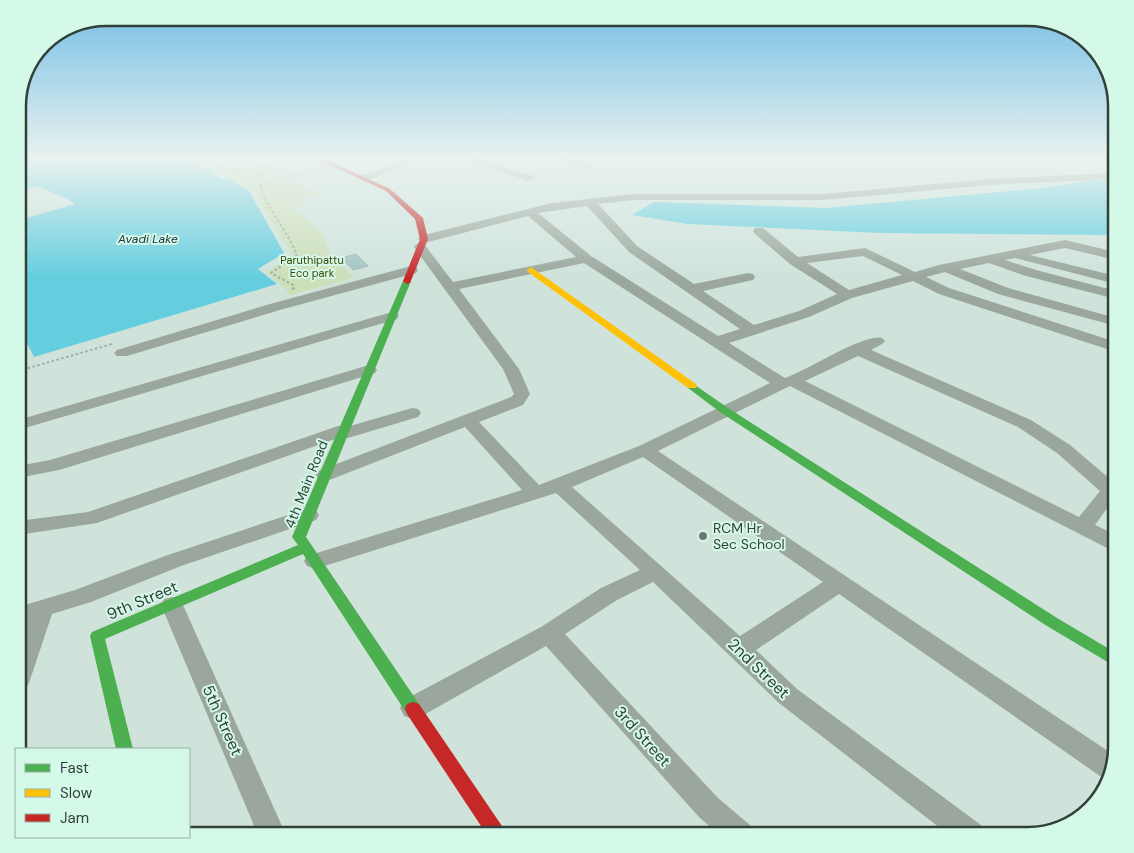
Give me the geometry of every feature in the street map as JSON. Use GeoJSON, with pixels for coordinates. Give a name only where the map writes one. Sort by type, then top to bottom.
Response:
{"type":"FeatureCollection","features":[{"type":"Feature","properties":{"kind":"main road"},"geometry":{"type":"LineString","coordinates":[[398,199],[419,218],[422,243]]}},
{"type":"Feature","properties":{"kind":"main road","name":"4th Main Road"},"geometry":{"type":"LineString","coordinates":[[422,243],[299,537],[491,827]]}},
{"type":"Feature","properties":{"kind":"main road"},"geometry":{"type":"LineString","coordinates":[[531,270],[724,410],[1052,622],[1108,655]]}},
{"type":"Feature","properties":{"kind":"main road","name":"9th Street"},"geometry":{"type":"LineString","coordinates":[[124,748],[97,636],[172,605],[311,554]]}},
{"type":"Feature","properties":{"kind":"street"},"geometry":{"type":"LineString","coordinates":[[325,475],[517,401],[522,394],[511,369],[451,287],[422,243],[529,211],[618,199]]}},
{"type":"Feature","properties":{"kind":"street"},"geometry":{"type":"LineString","coordinates":[[590,202],[633,249],[751,330]]}},
{"type":"Feature","properties":{"kind":"street"},"geometry":{"type":"LineString","coordinates":[[529,211],[586,258],[715,342],[787,382],[1108,540]]}},
{"type":"Feature","properties":{"kind":"street"},"geometry":{"type":"LineString","coordinates":[[759,231],[795,261],[847,295]]}},
{"type":"Feature","properties":{"kind":"street"},"geometry":{"type":"LineString","coordinates":[[715,342],[804,314],[847,295],[947,268],[1068,244],[1108,254]]}},
{"type":"Feature","properties":{"kind":"street"},"geometry":{"type":"LineString","coordinates":[[795,261],[865,252],[944,291],[1108,344]]}},
{"type":"Feature","properties":{"kind":"street"},"geometry":{"type":"LineString","coordinates":[[1014,254],[1108,278]]}},
{"type":"Feature","properties":{"kind":"street"},"geometry":{"type":"LineString","coordinates":[[451,287],[586,258]]}},
{"type":"Feature","properties":{"kind":"street"},"geometry":{"type":"LineString","coordinates":[[994,260],[1031,273],[1108,293]]}},
{"type":"Feature","properties":{"kind":"street"},"geometry":{"type":"LineString","coordinates":[[947,268],[1002,292],[1108,320]]}},
{"type":"Feature","properties":{"kind":"street"},"geometry":{"type":"LineString","coordinates":[[121,347],[411,270]]}},
{"type":"Feature","properties":{"kind":"street"},"geometry":{"type":"LineString","coordinates":[[691,289],[748,277]]}},
{"type":"Feature","properties":{"kind":"street"},"geometry":{"type":"LineString","coordinates":[[26,422],[392,316]]}},
{"type":"Feature","properties":{"kind":"street"},"geometry":{"type":"LineString","coordinates":[[311,554],[559,485],[645,450],[724,410],[877,341]]}},
{"type":"Feature","properties":{"kind":"street"},"geometry":{"type":"LineString","coordinates":[[857,349],[901,371],[1010,417],[1047,436],[1108,483]]}},
{"type":"Feature","properties":{"kind":"street"},"geometry":{"type":"LineString","coordinates":[[26,471],[52,466],[369,370]]}},
{"type":"Feature","properties":{"kind":"street"},"geometry":{"type":"LineString","coordinates":[[26,527],[90,518],[343,432],[412,413]]}},
{"type":"Feature","properties":{"kind":"street"},"geometry":{"type":"LineString","coordinates":[[468,420],[536,492]]}},
{"type":"Feature","properties":{"kind":"street"},"geometry":{"type":"LineString","coordinates":[[645,450],[1106,764]]}},
{"type":"Feature","properties":{"kind":"street","name":"2nd Street"},"geometry":{"type":"LineString","coordinates":[[559,485],[656,572],[788,696],[959,827]]}},
{"type":"Feature","properties":{"kind":"street"},"geometry":{"type":"LineString","coordinates":[[1082,527],[1108,494]]}},
{"type":"Feature","properties":{"kind":"street"},"geometry":{"type":"LineString","coordinates":[[26,614],[309,515]]}},
{"type":"Feature","properties":{"kind":"street"},"geometry":{"type":"LineString","coordinates":[[413,708],[549,633],[608,594],[656,572]]}},
{"type":"Feature","properties":{"kind":"street"},"geometry":{"type":"LineString","coordinates":[[739,649],[840,582]]}},
{"type":"Feature","properties":{"kind":"street","name":"5th Street"},"geometry":{"type":"LineString","coordinates":[[172,605],[268,827]]}},
{"type":"Feature","properties":{"kind":"street"},"geometry":{"type":"LineString","coordinates":[[26,657],[43,609]]}},
{"type":"Feature","properties":{"kind":"street","name":"3rd Street"},"geometry":{"type":"LineString","coordinates":[[549,633],[708,807],[730,827]]}},
{"type":"Feature","properties":{"kind":"path"},"geometry":{"type":"LineString","coordinates":[[268,199],[297,252],[296,258],[271,273],[293,285],[294,288],[289,292]]}},
{"type":"Feature","properties":{"kind":"path"},"geometry":{"type":"LineString","coordinates":[[26,369],[121,347]]}},
{"type":"Feature","properties":{"kind":"green space","name":"Paruthipattu Eco park"},"geometry":{"type":"Polygon","coordinates":[[[303,199],[307,203],[292,208],[320,231],[330,254],[354,278],[289,295],[287,290],[266,272],[293,255],[258,200],[303,199]]]}},
{"type":"Feature","properties":{"kind":"water","name":"Avadi Lake"},"geometry":{"type":"Polygon","coordinates":[[[67,199],[253,199],[284,253],[258,269],[277,284],[34,357],[28,345],[26,346],[26,218],[75,204],[67,199]]]}},
{"type":"Feature","properties":{"kind":"water"},"geometry":{"type":"Polygon","coordinates":[[[925,199],[1108,199],[1108,235],[880,233],[687,224],[632,215],[654,202],[826,208],[925,199]]]}},
{"type":"Feature","properties":{"kind":"building"},"geometry":{"type":"Polygon","coordinates":[[[356,254],[368,266],[353,270],[342,258],[356,254]]]}},
{"type":"Feature","properties":{"kind":"traffic: fast"},"geometry":{"type":"LineString","coordinates":[[407,281],[299,537],[413,709]]}},
{"type":"Feature","properties":{"kind":"traffic: fast"},"geometry":{"type":"LineString","coordinates":[[692,386],[724,410],[1052,622],[1108,655]]}},
{"type":"Feature","properties":{"kind":"traffic: fast"},"geometry":{"type":"LineString","coordinates":[[124,748],[97,636],[306,547]]}},
{"type":"Feature","properties":{"kind":"traffic: slow"},"geometry":{"type":"LineString","coordinates":[[531,270],[692,386]]}},
{"type":"Feature","properties":{"kind":"traffic: jam"},"geometry":{"type":"LineString","coordinates":[[398,199],[419,218],[424,239],[407,281]]}},
{"type":"Feature","properties":{"kind":"traffic: jam"},"geometry":{"type":"LineString","coordinates":[[413,709],[492,827]]}},
{"type":"Feature","properties":{"kind":"place","name":"RCM Hr Sec School"},"geometry":{"type":"Point","coordinates":[703,536]}}]}
